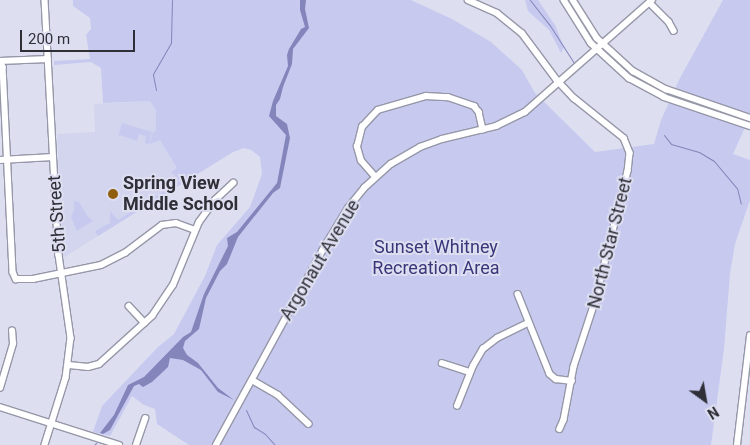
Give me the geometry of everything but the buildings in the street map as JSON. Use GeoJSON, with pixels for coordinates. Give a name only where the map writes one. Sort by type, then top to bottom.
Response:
{"type":"FeatureCollection","features":[{"type":"Feature","properties":{"kind":"street","name":"5th Street"},"geometry":{"type":"LineString","coordinates":[[45,0],[62,275],[70,326],[69,365],[45,445]]}},
{"type":"Feature","properties":{"kind":"street","name":"North Star Street"},"geometry":{"type":"LineString","coordinates":[[468,0],[497,13],[530,42],[560,83],[582,106],[619,134],[626,142],[630,153],[628,171],[595,303],[560,429]]}},
{"type":"Feature","properties":{"kind":"street"},"geometry":{"type":"LineString","coordinates":[[564,0],[598,50],[629,78],[656,93],[750,126]]}},
{"type":"Feature","properties":{"kind":"street"},"geometry":{"type":"LineString","coordinates":[[573,0],[604,45],[625,65],[658,86],[750,118]]}},
{"type":"Feature","properties":{"kind":"street"},"geometry":{"type":"LineString","coordinates":[[651,1],[670,22],[674,31]]}},
{"type":"Feature","properties":{"kind":"street","name":"Argonaut Avenue"},"geometry":{"type":"LineString","coordinates":[[216,445],[328,239],[356,198],[375,178],[401,158],[430,143],[503,124],[526,112],[604,45],[651,1]]}},
{"type":"Feature","properties":{"kind":"street"},"geometry":{"type":"LineString","coordinates":[[48,60],[0,61],[3,67],[13,272],[16,279],[24,280],[62,275],[114,260],[162,225],[176,224],[194,230]]}},
{"type":"Feature","properties":{"kind":"street"},"geometry":{"type":"LineString","coordinates":[[375,178],[361,161],[357,147],[362,127],[378,110],[426,96],[448,97],[475,107],[480,114],[483,130]]}},
{"type":"Feature","properties":{"kind":"street"},"geometry":{"type":"LineString","coordinates":[[0,160],[54,157]]}},
{"type":"Feature","properties":{"kind":"street"},"geometry":{"type":"LineString","coordinates":[[69,365],[88,367],[99,364],[145,323],[170,292],[194,230],[210,206],[233,183]]}},
{"type":"Feature","properties":{"kind":"street"},"geometry":{"type":"LineString","coordinates":[[518,294],[550,374],[556,379],[572,381]]}},
{"type":"Feature","properties":{"kind":"street"},"geometry":{"type":"LineString","coordinates":[[129,306],[145,323]]}},
{"type":"Feature","properties":{"kind":"street"},"geometry":{"type":"LineString","coordinates":[[457,406],[477,357],[489,343],[504,333],[528,323]]}},
{"type":"Feature","properties":{"kind":"street"},"geometry":{"type":"LineString","coordinates":[[0,388],[13,344],[12,331]]}},
{"type":"Feature","properties":{"kind":"street"},"geometry":{"type":"LineString","coordinates":[[737,445],[750,336]]}},
{"type":"Feature","properties":{"kind":"street"},"geometry":{"type":"LineString","coordinates":[[442,363],[470,372]]}},
{"type":"Feature","properties":{"kind":"street"},"geometry":{"type":"LineString","coordinates":[[252,380],[278,395],[309,424]]}},
{"type":"Feature","properties":{"kind":"street"},"geometry":{"type":"LineString","coordinates":[[0,407],[119,445]]}},
{"type":"Feature","properties":{"kind":"street"},"geometry":{"type":"LineString","coordinates":[[136,445],[145,419]]}},
{"type":"Feature","properties":{"kind":"shaded area"},"geometry":{"type":"Polygon","coordinates":[[[300,0],[306,0],[305,9],[309,28],[293,49],[292,64],[280,99],[276,105],[276,116],[287,124],[290,138],[280,188],[273,193],[238,237],[227,264],[220,271],[206,298],[199,329],[185,341],[183,348],[187,355],[198,363],[218,388],[234,400],[218,392],[201,370],[183,360],[170,358],[168,367],[152,382],[143,387],[139,384],[134,386],[110,430],[103,434],[100,433],[114,415],[128,385],[144,377],[183,337],[191,332],[204,294],[228,246],[227,238],[237,232],[277,183],[286,135],[269,116],[273,101],[288,66],[287,55],[289,49],[301,29],[305,27],[300,10],[300,0]]]}},
{"type":"Feature","properties":{"kind":"shaded area","name":"Spring View Middle School"},"geometry":{"type":"Polygon","coordinates":[[[150,101],[258,136],[63,258],[57,134],[95,132],[94,104],[150,101]]]}},
{"type":"Feature","properties":{"kind":"green space","name":"Sunset Whitney Recreation Area"},"geometry":{"type":"Polygon","coordinates":[[[73,0],[411,0],[452,19],[491,42],[522,70],[535,93],[595,152],[654,144],[661,120],[680,78],[723,0],[750,0],[750,116],[733,154],[750,160],[750,200],[735,244],[730,274],[724,349],[711,445],[189,445],[157,424],[155,409],[144,405],[132,396],[110,436],[93,432],[102,406],[158,347],[174,334],[205,276],[217,245],[250,207],[262,174],[260,157],[251,150],[244,148],[233,152],[98,236],[95,231],[110,223],[110,211],[118,220],[145,203],[143,196],[147,202],[180,181],[171,172],[177,168],[160,140],[150,144],[153,132],[156,131],[156,110],[150,101],[103,103],[101,68],[91,62],[54,65],[54,61],[90,59],[86,35],[91,29],[90,18],[73,6],[73,0]]]}},
{"type":"Feature","properties":{"kind":"green space"},"geometry":{"type":"Polygon","coordinates":[[[525,0],[538,0],[555,25],[564,47],[561,53],[549,30],[528,11],[525,0]]]}},
{"type":"Feature","properties":{"kind":"green space"},"geometry":{"type":"Polygon","coordinates":[[[122,123],[152,132],[149,144],[145,143],[146,136],[139,134],[137,141],[120,135],[118,137],[122,123]]]}},
{"type":"Feature","properties":{"kind":"green space"},"geometry":{"type":"Polygon","coordinates":[[[74,201],[79,202],[88,217],[93,221],[77,231],[71,217],[74,210],[74,201]]]}},
{"type":"Feature","properties":{"kind":"waterway"},"geometry":{"type":"LineString","coordinates":[[156,90],[153,74],[171,43],[172,0]]}},
{"type":"Feature","properties":{"kind":"waterway"},"geometry":{"type":"LineString","coordinates":[[530,0],[549,24],[574,63]]}},
{"type":"Feature","properties":{"kind":"waterway"},"geometry":{"type":"LineString","coordinates":[[664,135],[671,144],[699,152],[714,161],[737,188],[741,204]]}},
{"type":"Feature","properties":{"kind":"waterway"},"geometry":{"type":"LineString","coordinates":[[246,410],[254,427],[265,434],[275,445]]}},
{"type":"Feature","properties":{"kind":"place","name":"Spring View Middle School"},"geometry":{"type":"Point","coordinates":[113,194]}}]}
